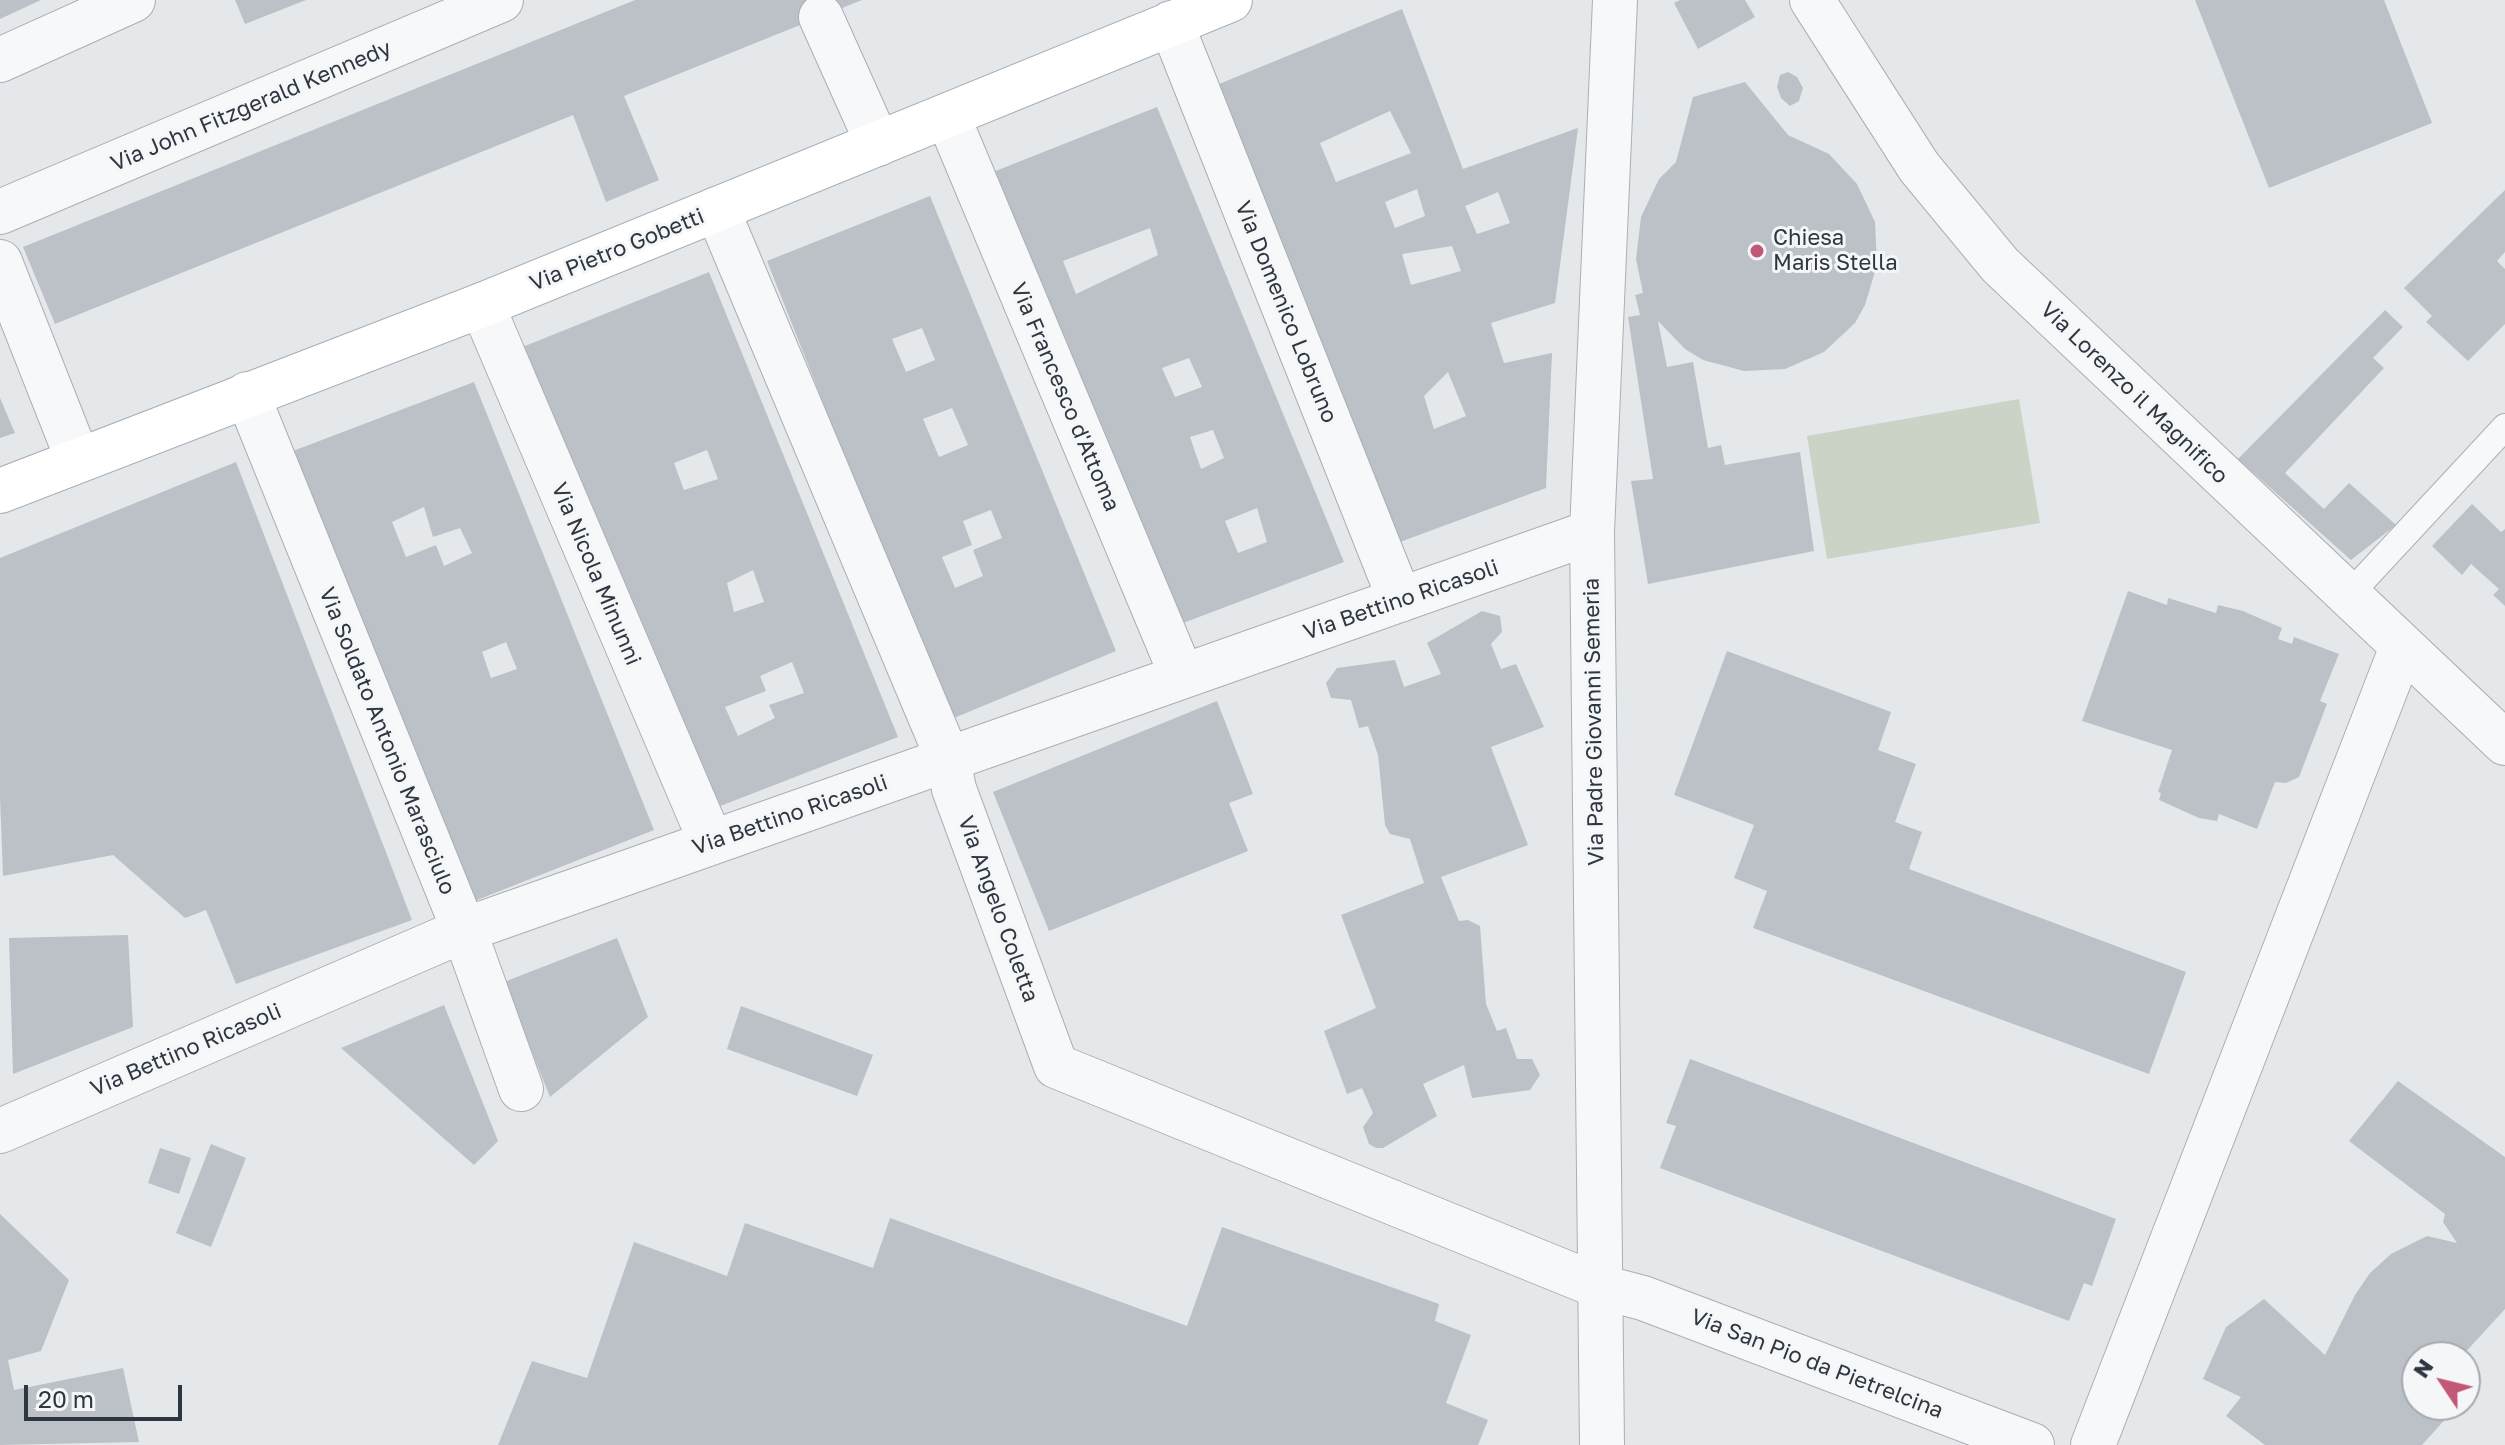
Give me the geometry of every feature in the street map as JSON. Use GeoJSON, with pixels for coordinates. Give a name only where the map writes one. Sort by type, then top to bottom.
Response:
{"type":"FeatureCollection","features":[{"type":"Feature","properties":{"kind":"street"},"geometry":{"type":"LineString","coordinates":[[0,60],[133,0]]}},
{"type":"Feature","properties":{"kind":"street","name":"Via John Fitzgerald Kennedy"},"geometry":{"type":"LineString","coordinates":[[0,212],[501,0]]}},
{"type":"Feature","properties":{"kind":"street","name":"Via Pietro Gobetti"},"geometry":{"type":"LineString","coordinates":[[0,491],[482,305],[1230,0]]}},
{"type":"Feature","properties":{"kind":"street","name":"Via Padre Giovanni Semeria"},"geometry":{"type":"LineString","coordinates":[[1602,1445],[1592,532],[1615,0]]}},
{"type":"Feature","properties":{"kind":"street","name":"Via Lorenzo il Magnifico"},"geometry":{"type":"LineString","coordinates":[[1812,0],[1919,167],[2000,265],[2505,743]]}},
{"type":"Feature","properties":{"kind":"street"},"geometry":{"type":"LineString","coordinates":[[821,17],[878,144]]}},
{"type":"Feature","properties":{"kind":"street","name":"Via Domenico Lobruno"},"geometry":{"type":"LineString","coordinates":[[1171,23],[1400,600]]}},
{"type":"Feature","properties":{"kind":"street","name":"Via Francesco d'Attoma"},"geometry":{"type":"LineString","coordinates":[[948,117],[1182,676]]}},
{"type":"Feature","properties":{"kind":"street","name":"Via Angelo Coletta"},"geometry":{"type":"LineString","coordinates":[[717,209],[948,759],[954,789],[1056,1066],[1601,1287]]}},
{"type":"Feature","properties":{"kind":"street"},"geometry":{"type":"LineString","coordinates":[[0,262],[78,460]]}},
{"type":"Feature","properties":{"kind":"street","name":"Via Nicola Minunni"},"geometry":{"type":"LineString","coordinates":[[482,305],[711,842]]}},
{"type":"Feature","properties":{"kind":"street","name":"Via Soldato Antonio Marasciulo"},"geometry":{"type":"LineString","coordinates":[[247,394],[464,930],[521,1089]]}},
{"type":"Feature","properties":{"kind":"street","name":"Via Bettino Ricasoli"},"geometry":{"type":"LineString","coordinates":[[0,1131],[464,930],[1592,532]]}},
{"type":"Feature","properties":{"kind":"street"},"geometry":{"type":"LineString","coordinates":[[2093,1445],[2402,647]]}},
{"type":"Feature","properties":{"kind":"street","name":"Via San Pio da Pietrelcina"},"geometry":{"type":"LineString","coordinates":[[1601,1287],[1643,1298],[2032,1445]]}},
{"type":"Feature","properties":{"kind":"lane"},"geometry":{"type":"LineString","coordinates":[[2348,596],[2505,427]]}},
{"type":"Feature","properties":{"kind":"shaded area"},"geometry":{"type":"Polygon","coordinates":[[[2019,399],[2040,523],[1827,559],[1807,436],[2019,399]]]}},
{"type":"Feature","properties":{"kind":"building"},"geometry":{"type":"Polygon","coordinates":[[[0,0],[41,0],[0,19],[0,0]]]}},
{"type":"Feature","properties":{"kind":"building"},"geometry":{"type":"Polygon","coordinates":[[[235,0],[306,0],[245,24],[235,0]]]}},
{"type":"Feature","properties":{"kind":"building"},"geometry":{"type":"Polygon","coordinates":[[[635,0],[862,0],[624,96],[659,180],[606,202],[573,115],[55,324],[23,247],[635,0]]]}},
{"type":"Feature","properties":{"kind":"building"},"geometry":{"type":"Polygon","coordinates":[[[1680,0],[1745,0],[1755,17],[1698,49],[1674,3],[1680,0]]]}},
{"type":"Feature","properties":{"kind":"building"},"geometry":{"type":"Polygon","coordinates":[[[2195,0],[2384,0],[2432,123],[2269,188],[2195,0]]]}},
{"type":"Feature","properties":{"kind":"building"},"geometry":{"type":"Polygon","coordinates":[[[1402,9],[1463,169],[1578,128],[1555,303],[1491,323],[1504,363],[1552,353],[1546,488],[1400,542],[1219,84],[1402,9]],[[1390,111],[1320,143],[1336,182],[1411,153],[1390,111]],[[1417,189],[1385,202],[1395,228],[1425,216],[1417,189]],[[1498,192],[1465,206],[1477,234],[1510,223],[1498,192]],[[1452,246],[1402,254],[1411,285],[1461,271],[1452,246]],[[1448,372],[1424,396],[1434,429],[1466,416],[1448,372]]]}},
{"type":"Feature","properties":{"kind":"building"},"geometry":{"type":"Polygon","coordinates":[[[1788,72],[1797,77],[1803,88],[1799,101],[1790,106],[1781,98],[1777,87],[1780,75],[1788,72]]]}},
{"type":"Feature","properties":{"kind":"building","name":"Chiesa Maris Stella"},"geometry":{"type":"Polygon","coordinates":[[[1745,82],[1788,135],[1829,154],[1857,184],[1875,222],[1877,265],[1865,305],[1855,323],[1824,352],[1785,369],[1744,371],[1703,360],[1685,349],[1658,321],[1667,367],[1693,362],[1708,448],[1721,445],[1725,465],[1800,452],[1814,551],[1648,584],[1631,481],[1653,479],[1628,317],[1640,315],[1635,295],[1643,293],[1636,259],[1641,217],[1659,179],[1676,162],[1693,97],[1745,82]]]}},
{"type":"Feature","properties":{"kind":"building"},"geometry":{"type":"Polygon","coordinates":[[[1157,107],[1344,562],[1170,628],[988,174],[1157,107]],[[1150,228],[1063,261],[1076,294],[1158,255],[1150,228]],[[1189,358],[1162,368],[1175,397],[1202,387],[1189,358]],[[1213,430],[1190,437],[1201,469],[1224,458],[1213,430]],[[1257,508],[1225,521],[1238,553],[1267,542],[1257,508]]]}},
{"type":"Feature","properties":{"kind":"building"},"geometry":{"type":"Polygon","coordinates":[[[2505,190],[2505,252],[2497,261],[2505,269],[2505,324],[2468,361],[2426,322],[2432,316],[2404,288],[2505,190]]]}},
{"type":"Feature","properties":{"kind":"building"},"geometry":{"type":"Polygon","coordinates":[[[930,196],[1116,651],[949,720],[767,261],[930,196]],[[922,328],[892,339],[906,372],[935,360],[922,328]],[[952,408],[923,419],[939,457],[968,445],[952,408]],[[991,510],[963,521],[972,545],[942,557],[955,588],[983,576],[973,550],[1002,538],[991,510]]]}},
{"type":"Feature","properties":{"kind":"building"},"geometry":{"type":"Polygon","coordinates":[[[709,272],[898,737],[705,812],[520,348],[709,272]],[[707,450],[674,463],[684,490],[718,479],[707,450]],[[753,570],[727,583],[734,612],[764,602],[753,570]],[[792,662],[760,676],[766,691],[725,707],[738,736],[775,718],[769,705],[804,693],[792,662]]]}},
{"type":"Feature","properties":{"kind":"building"},"geometry":{"type":"Polygon","coordinates":[[[2385,310],[2403,327],[2373,358],[2384,368],[2285,473],[2324,509],[2349,483],[2396,525],[2351,560],[2238,459],[2385,310]]]}},
{"type":"Feature","properties":{"kind":"building"},"geometry":{"type":"Polygon","coordinates":[[[474,382],[654,830],[472,902],[293,451],[474,382]],[[424,507],[392,522],[406,557],[436,545],[444,566],[472,553],[460,528],[433,537],[424,507]],[[506,642],[482,652],[491,678],[517,669],[506,642]]]}},
{"type":"Feature","properties":{"kind":"building"},"geometry":{"type":"Polygon","coordinates":[[[0,398],[15,433],[0,438],[0,398]]]}},
{"type":"Feature","properties":{"kind":"building"},"geometry":{"type":"Polygon","coordinates":[[[236,462],[412,920],[236,984],[206,910],[185,918],[113,855],[3,876],[0,558],[236,462]]]}},
{"type":"Feature","properties":{"kind":"building"},"geometry":{"type":"Polygon","coordinates":[[[2472,504],[2501,532],[2505,529],[2505,606],[2493,595],[2499,589],[2471,564],[2462,575],[2432,546],[2472,504]]]}},
{"type":"Feature","properties":{"kind":"building"},"geometry":{"type":"Polygon","coordinates":[[[2128,591],[2167,605],[2168,598],[2216,613],[2218,605],[2243,611],[2282,628],[2278,639],[2292,644],[2294,637],[2339,654],[2320,701],[2327,704],[2299,777],[2286,783],[2275,782],[2257,829],[2219,814],[2217,821],[2199,818],[2159,800],[2161,793],[2158,792],[2172,750],[2082,721],[2128,591]]]}},
{"type":"Feature","properties":{"kind":"building"},"geometry":{"type":"Polygon","coordinates":[[[1482,611],[1500,616],[1502,632],[1491,644],[1501,669],[1516,664],[1544,727],[1491,747],[1528,845],[1441,877],[1459,921],[1468,920],[1480,926],[1486,1004],[1497,1031],[1506,1028],[1517,1059],[1532,1059],[1540,1075],[1530,1090],[1472,1098],[1464,1065],[1423,1084],[1437,1116],[1383,1148],[1376,1148],[1369,1144],[1363,1127],[1373,1113],[1362,1088],[1347,1094],[1324,1031],[1376,1008],[1341,915],[1424,883],[1410,839],[1390,834],[1385,825],[1378,755],[1368,726],[1359,728],[1351,700],[1331,698],[1326,683],[1337,668],[1395,660],[1404,687],[1441,674],[1427,643],[1482,611]]]}},
{"type":"Feature","properties":{"kind":"building"},"geometry":{"type":"Polygon","coordinates":[[[1727,651],[1891,712],[1878,750],[1916,764],[1895,822],[1922,832],[1909,869],[2186,972],[2149,1074],[1753,928],[1767,891],[1734,878],[1754,825],[1674,795],[1727,651]]]}},
{"type":"Feature","properties":{"kind":"building"},"geometry":{"type":"Polygon","coordinates":[[[1217,701],[1253,794],[1229,803],[1248,851],[1049,931],[993,792],[1217,701]]]}},
{"type":"Feature","properties":{"kind":"building"},"geometry":{"type":"Polygon","coordinates":[[[128,935],[133,1027],[13,1074],[9,938],[128,935]]]}},
{"type":"Feature","properties":{"kind":"building"},"geometry":{"type":"Polygon","coordinates":[[[617,938],[648,1017],[550,1097],[504,982],[617,938]]]}},
{"type":"Feature","properties":{"kind":"building"},"geometry":{"type":"Polygon","coordinates":[[[444,1005],[498,1141],[474,1165],[341,1048],[444,1005]]]}},
{"type":"Feature","properties":{"kind":"building"},"geometry":{"type":"Polygon","coordinates":[[[741,1006],[873,1055],[857,1096],[727,1049],[741,1006]]]}},
{"type":"Feature","properties":{"kind":"building"},"geometry":{"type":"Polygon","coordinates":[[[1690,1059],[2116,1219],[2092,1286],[2084,1283],[2069,1321],[1660,1168],[1676,1126],[1666,1123],[1690,1059]]]}},
{"type":"Feature","properties":{"kind":"building"},"geometry":{"type":"Polygon","coordinates":[[[2398,1081],[2505,1157],[2505,1309],[2476,1341],[2401,1341],[2401,1421],[2444,1421],[2422,1445],[2265,1445],[2226,1416],[2241,1397],[2203,1379],[2226,1327],[2264,1299],[2325,1355],[2355,1295],[2370,1273],[2391,1254],[2427,1236],[2457,1243],[2443,1222],[2445,1214],[2349,1141],[2398,1081]]]}},
{"type":"Feature","properties":{"kind":"building"},"geometry":{"type":"Polygon","coordinates":[[[211,1144],[246,1158],[211,1247],[176,1233],[211,1144]]]}},
{"type":"Feature","properties":{"kind":"building"},"geometry":{"type":"Polygon","coordinates":[[[160,1148],[191,1158],[179,1194],[148,1183],[160,1148]]]}},
{"type":"Feature","properties":{"kind":"building"},"geometry":{"type":"Polygon","coordinates":[[[0,1214],[69,1280],[41,1351],[8,1360],[14,1390],[123,1368],[139,1442],[0,1445],[0,1214]]]}},
{"type":"Feature","properties":{"kind":"building"},"geometry":{"type":"Polygon","coordinates":[[[890,1218],[1187,1326],[1222,1227],[1439,1304],[1435,1321],[1471,1335],[1446,1403],[1488,1420],[1478,1445],[498,1445],[532,1361],[587,1378],[634,1242],[727,1276],[745,1223],[873,1268],[890,1218]]]}},
{"type":"Feature","properties":{"kind":"place","name":"Chiesa Maris Stella"},"geometry":{"type":"Point","coordinates":[1757,251]}}]}
